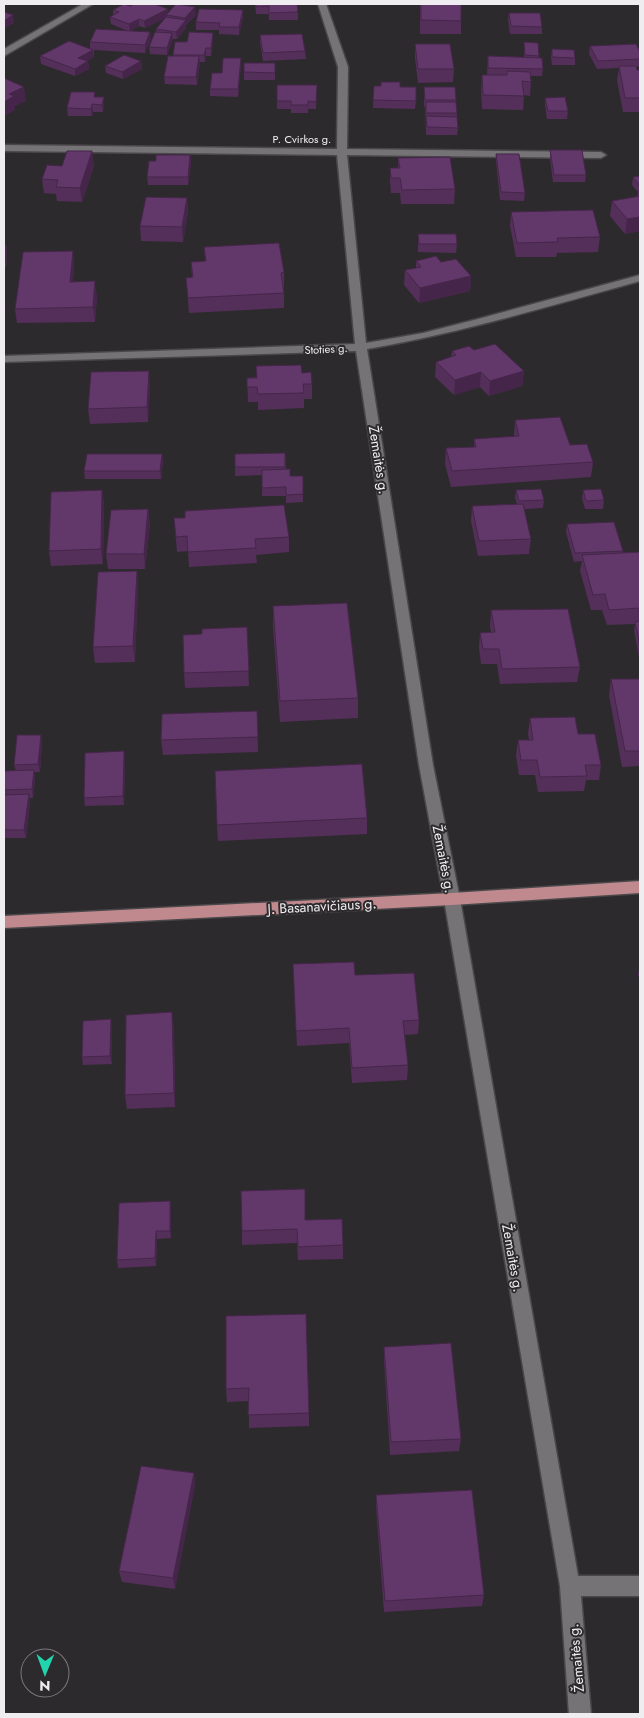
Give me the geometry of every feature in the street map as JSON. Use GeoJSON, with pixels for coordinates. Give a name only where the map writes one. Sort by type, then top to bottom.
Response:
{"type":"FeatureCollection","features":[{"type":"Feature","properties":{"kind":"main road","name":"J. Basanavičiaus g."},"geometry":{"type":"LineString","coordinates":[[4,922],[452,899],[640,887]]}},
{"type":"Feature","properties":{"kind":"street"},"geometry":{"type":"LineString","coordinates":[[4,53],[89,4]]}},
{"type":"Feature","properties":{"kind":"street","name":"Žemaitės g."},"geometry":{"type":"LineString","coordinates":[[322,4],[342,67],[342,151],[361,347],[426,765],[452,899],[570,1586],[580,1714]]}},
{"type":"Feature","properties":{"kind":"street","name":"P. Cvirkos g."},"geometry":{"type":"LineString","coordinates":[[4,148],[600,155]]}},
{"type":"Feature","properties":{"kind":"street","name":"Stoties g."},"geometry":{"type":"LineString","coordinates":[[4,359],[288,351],[361,347],[448,330],[640,278]]}},
{"type":"Feature","properties":{"kind":"street"},"geometry":{"type":"LineString","coordinates":[[570,1586],[640,1586]]}},
{"type":"Feature","properties":{"kind":"building"},"geometry":{"type":"Polygon","coordinates":[[[124,4],[130,6],[135,4],[154,4],[168,9],[144,21],[139,19],[129,24],[110,17],[119,12],[113,10],[124,4]]]}},
{"type":"Feature","properties":{"kind":"building"},"geometry":{"type":"Polygon","coordinates":[[[176,4],[195,7],[185,18],[166,15],[176,4]]]}},
{"type":"Feature","properties":{"kind":"building"},"geometry":{"type":"Polygon","coordinates":[[[256,4],[297,4],[298,12],[269,13],[269,6],[256,7],[256,4]]]}},
{"type":"Feature","properties":{"kind":"building"},"geometry":{"type":"Polygon","coordinates":[[[421,4],[461,4],[461,21],[421,20],[421,4]]]}},
{"type":"Feature","properties":{"kind":"building"},"geometry":{"type":"Polygon","coordinates":[[[199,9],[243,10],[239,27],[219,27],[220,23],[196,22],[199,9]]]}},
{"type":"Feature","properties":{"kind":"building"},"geometry":{"type":"Polygon","coordinates":[[[4,12],[13,15],[4,21],[4,12]]]}},
{"type":"Feature","properties":{"kind":"building"},"geometry":{"type":"Polygon","coordinates":[[[509,13],[540,13],[542,27],[511,26],[509,13]]]}},
{"type":"Feature","properties":{"kind":"building"},"geometry":{"type":"Polygon","coordinates":[[[166,17],[186,20],[176,32],[156,29],[166,17]]]}},
{"type":"Feature","properties":{"kind":"building"},"geometry":{"type":"Polygon","coordinates":[[[96,29],[150,32],[145,45],[90,42],[96,29]]]}},
{"type":"Feature","properties":{"kind":"building"},"geometry":{"type":"Polygon","coordinates":[[[155,32],[172,33],[167,48],[149,47],[155,32]]]}},
{"type":"Feature","properties":{"kind":"building"},"geometry":{"type":"Polygon","coordinates":[[[189,32],[213,33],[211,48],[206,48],[204,55],[173,55],[175,42],[187,42],[189,32]]]}},
{"type":"Feature","properties":{"kind":"building"},"geometry":{"type":"Polygon","coordinates":[[[302,34],[305,51],[263,53],[260,35],[302,34]]]}},
{"type":"Feature","properties":{"kind":"building"},"geometry":{"type":"Polygon","coordinates":[[[69,41],[93,50],[78,58],[88,61],[75,69],[40,56],[69,41]]]}},
{"type":"Feature","properties":{"kind":"building"},"geometry":{"type":"Polygon","coordinates":[[[524,42],[538,43],[539,56],[525,55],[524,42]]]}},
{"type":"Feature","properties":{"kind":"building"},"geometry":{"type":"Polygon","coordinates":[[[415,44],[450,44],[454,69],[418,69],[415,44]]]}},
{"type":"Feature","properties":{"kind":"building"},"geometry":{"type":"Polygon","coordinates":[[[636,44],[640,52],[640,59],[598,61],[590,46],[636,44]]]}},
{"type":"Feature","properties":{"kind":"building"},"geometry":{"type":"Polygon","coordinates":[[[552,49],[574,50],[575,58],[552,57],[552,49]]]}},
{"type":"Feature","properties":{"kind":"building"},"geometry":{"type":"Polygon","coordinates":[[[124,55],[141,61],[122,72],[105,66],[124,55]]]}},
{"type":"Feature","properties":{"kind":"building"},"geometry":{"type":"Polygon","coordinates":[[[168,56],[199,56],[196,77],[164,77],[168,56]]]}},
{"type":"Feature","properties":{"kind":"building"},"geometry":{"type":"Polygon","coordinates":[[[488,56],[542,58],[543,69],[488,68],[488,56]]]}},
{"type":"Feature","properties":{"kind":"building"},"geometry":{"type":"Polygon","coordinates":[[[223,58],[241,58],[238,89],[210,89],[212,73],[222,73],[223,58]]]}},
{"type":"Feature","properties":{"kind":"building"},"geometry":{"type":"Polygon","coordinates":[[[244,63],[275,63],[275,73],[244,72],[244,63]]]}},
{"type":"Feature","properties":{"kind":"building"},"geometry":{"type":"Polygon","coordinates":[[[619,66],[636,66],[637,70],[640,70],[640,98],[625,98],[619,66]]]}},
{"type":"Feature","properties":{"kind":"building"},"geometry":{"type":"Polygon","coordinates":[[[507,71],[530,72],[531,82],[522,81],[524,96],[483,95],[482,75],[507,75],[507,71]]]}},
{"type":"Feature","properties":{"kind":"building"},"geometry":{"type":"Polygon","coordinates":[[[4,78],[24,87],[9,94],[14,96],[4,102],[4,78]]]}},
{"type":"Feature","properties":{"kind":"building"},"geometry":{"type":"Polygon","coordinates":[[[381,82],[400,82],[400,87],[416,87],[416,101],[373,100],[374,86],[381,86],[381,82]]]}},
{"type":"Feature","properties":{"kind":"building"},"geometry":{"type":"Polygon","coordinates":[[[277,85],[317,85],[316,102],[308,101],[308,105],[291,105],[291,101],[277,101],[277,85]]]}},
{"type":"Feature","properties":{"kind":"building"},"geometry":{"type":"Polygon","coordinates":[[[424,87],[455,87],[456,100],[425,100],[424,87]]]}},
{"type":"Feature","properties":{"kind":"building"},"geometry":{"type":"Polygon","coordinates":[[[71,92],[95,92],[94,97],[104,97],[102,105],[92,104],[91,109],[67,108],[71,92]]]}},
{"type":"Feature","properties":{"kind":"building"},"geometry":{"type":"Polygon","coordinates":[[[565,97],[568,111],[548,111],[545,98],[565,97]]]}},
{"type":"Feature","properties":{"kind":"building"},"geometry":{"type":"Polygon","coordinates":[[[426,102],[456,102],[457,113],[426,113],[426,102]]]}},
{"type":"Feature","properties":{"kind":"building"},"geometry":{"type":"Polygon","coordinates":[[[426,116],[457,117],[458,128],[427,127],[426,116]]]}},
{"type":"Feature","properties":{"kind":"building"},"geometry":{"type":"Polygon","coordinates":[[[550,150],[582,150],[586,175],[554,175],[550,150]]]}},
{"type":"Feature","properties":{"kind":"building"},"geometry":{"type":"Polygon","coordinates":[[[67,151],[92,151],[80,188],[56,187],[58,180],[42,179],[47,165],[62,166],[67,151]]]}},
{"type":"Feature","properties":{"kind":"building"},"geometry":{"type":"Polygon","coordinates":[[[496,154],[519,154],[525,193],[501,192],[496,154]]]}},
{"type":"Feature","properties":{"kind":"building"},"geometry":{"type":"Polygon","coordinates":[[[156,155],[190,155],[188,177],[147,177],[149,161],[156,161],[156,155]]]}},
{"type":"Feature","properties":{"kind":"building"},"geometry":{"type":"Polygon","coordinates":[[[450,157],[455,189],[402,190],[400,178],[391,178],[390,168],[400,168],[398,158],[450,157]]]}},
{"type":"Feature","properties":{"kind":"building"},"geometry":{"type":"Polygon","coordinates":[[[640,176],[640,186],[633,177],[640,176]]]}},
{"type":"Feature","properties":{"kind":"building"},"geometry":{"type":"Polygon","coordinates":[[[640,196],[640,217],[627,219],[612,201],[640,196]]]}},
{"type":"Feature","properties":{"kind":"building"},"geometry":{"type":"Polygon","coordinates":[[[146,197],[187,198],[182,227],[140,226],[146,197]]]}},
{"type":"Feature","properties":{"kind":"building"},"geometry":{"type":"Polygon","coordinates":[[[593,210],[600,237],[557,238],[558,242],[517,243],[511,212],[593,210]]]}},
{"type":"Feature","properties":{"kind":"building"},"geometry":{"type":"Polygon","coordinates":[[[418,234],[456,234],[457,244],[419,244],[418,234]]]}},
{"type":"Feature","properties":{"kind":"building"},"geometry":{"type":"Polygon","coordinates":[[[279,243],[284,272],[281,273],[284,293],[188,298],[186,278],[193,277],[191,262],[206,261],[204,247],[279,243]]]}},
{"type":"Feature","properties":{"kind":"building"},"geometry":{"type":"Polygon","coordinates":[[[4,245],[6,245],[5,259],[4,259],[4,245]]]}},
{"type":"Feature","properties":{"kind":"building"},"geometry":{"type":"Polygon","coordinates":[[[73,251],[70,282],[95,281],[93,307],[15,309],[23,252],[73,251]]]}},
{"type":"Feature","properties":{"kind":"building"},"geometry":{"type":"Polygon","coordinates":[[[436,256],[441,262],[456,259],[471,276],[420,288],[405,270],[421,267],[416,261],[436,256]]]}},
{"type":"Feature","properties":{"kind":"building"},"geometry":{"type":"Polygon","coordinates":[[[495,344],[524,371],[490,381],[481,372],[455,380],[436,362],[456,355],[452,351],[469,346],[474,350],[495,344]]]}},
{"type":"Feature","properties":{"kind":"building"},"geometry":{"type":"Polygon","coordinates":[[[301,365],[302,373],[311,372],[312,384],[303,384],[304,393],[258,394],[257,387],[247,387],[247,378],[257,378],[256,366],[301,365]]]}},
{"type":"Feature","properties":{"kind":"building"},"geometry":{"type":"Polygon","coordinates":[[[149,371],[147,407],[88,409],[91,372],[149,371]]]}},
{"type":"Feature","properties":{"kind":"building"},"geometry":{"type":"Polygon","coordinates":[[[560,417],[570,445],[587,444],[593,462],[452,471],[446,448],[476,447],[474,439],[519,436],[515,420],[560,417]]]}},
{"type":"Feature","properties":{"kind":"building"},"geometry":{"type":"Polygon","coordinates":[[[285,453],[285,467],[235,467],[235,454],[285,453]]]}},
{"type":"Feature","properties":{"kind":"building"},"geometry":{"type":"Polygon","coordinates":[[[87,454],[162,454],[160,471],[84,471],[87,454]]]}},
{"type":"Feature","properties":{"kind":"building"},"geometry":{"type":"Polygon","coordinates":[[[290,469],[290,476],[303,476],[303,494],[286,495],[286,487],[262,488],[262,470],[290,469]]]}},
{"type":"Feature","properties":{"kind":"building"},"geometry":{"type":"Polygon","coordinates":[[[541,489],[544,500],[519,501],[516,490],[541,489]]]}},
{"type":"Feature","properties":{"kind":"building"},"geometry":{"type":"Polygon","coordinates":[[[601,489],[604,500],[586,501],[583,490],[601,489]]]}},
{"type":"Feature","properties":{"kind":"building"},"geometry":{"type":"Polygon","coordinates":[[[102,490],[101,549],[49,551],[51,492],[102,490]]]}},
{"type":"Feature","properties":{"kind":"building"},"geometry":{"type":"Polygon","coordinates":[[[523,504],[531,539],[479,541],[472,506],[523,504]]]}},
{"type":"Feature","properties":{"kind":"building"},"geometry":{"type":"Polygon","coordinates":[[[284,505],[289,537],[255,539],[256,548],[188,552],[187,536],[176,537],[174,518],[185,518],[185,511],[284,505]]]}},
{"type":"Feature","properties":{"kind":"building"},"geometry":{"type":"Polygon","coordinates":[[[148,509],[144,554],[106,554],[111,510],[148,509]]]}},
{"type":"Feature","properties":{"kind":"building"},"geometry":{"type":"Polygon","coordinates":[[[614,522],[623,551],[575,553],[567,524],[614,522]]]}},
{"type":"Feature","properties":{"kind":"building"},"geometry":{"type":"Polygon","coordinates":[[[640,552],[640,608],[609,610],[605,594],[593,595],[582,555],[640,552]]]}},
{"type":"Feature","properties":{"kind":"building"},"geometry":{"type":"Polygon","coordinates":[[[137,571],[133,646],[93,647],[98,572],[137,571]]]}},
{"type":"Feature","properties":{"kind":"building"},"geometry":{"type":"Polygon","coordinates":[[[347,603],[358,698],[280,701],[273,606],[347,603]]]}},
{"type":"Feature","properties":{"kind":"building"},"geometry":{"type":"Polygon","coordinates":[[[568,609],[580,667],[502,669],[499,649],[483,649],[480,633],[495,632],[491,610],[568,609]]]}},
{"type":"Feature","properties":{"kind":"building"},"geometry":{"type":"Polygon","coordinates":[[[640,621],[640,646],[635,622],[640,621]]]}},
{"type":"Feature","properties":{"kind":"building"},"geometry":{"type":"Polygon","coordinates":[[[247,627],[249,671],[184,673],[183,635],[202,634],[202,629],[247,627]]]}},
{"type":"Feature","properties":{"kind":"building"},"geometry":{"type":"Polygon","coordinates":[[[611,679],[640,679],[640,751],[625,751],[611,679]]]}},
{"type":"Feature","properties":{"kind":"building"},"geometry":{"type":"Polygon","coordinates":[[[257,711],[258,737],[161,740],[162,714],[257,711]]]}},
{"type":"Feature","properties":{"kind":"building"},"geometry":{"type":"Polygon","coordinates":[[[575,717],[578,734],[595,734],[601,765],[585,765],[587,776],[540,777],[537,760],[521,760],[518,740],[533,740],[530,718],[575,717]]]}},
{"type":"Feature","properties":{"kind":"building"},"geometry":{"type":"Polygon","coordinates":[[[17,735],[41,735],[38,764],[14,765],[17,735]]]}},
{"type":"Feature","properties":{"kind":"building"},"geometry":{"type":"Polygon","coordinates":[[[124,751],[123,796],[84,798],[85,753],[124,751]]]}},
{"type":"Feature","properties":{"kind":"building"},"geometry":{"type":"Polygon","coordinates":[[[362,764],[367,818],[217,825],[215,771],[362,764]]]}},
{"type":"Feature","properties":{"kind":"building"},"geometry":{"type":"Polygon","coordinates":[[[34,770],[32,789],[4,790],[4,771],[34,770]]]}},
{"type":"Feature","properties":{"kind":"building"},"geometry":{"type":"Polygon","coordinates":[[[29,794],[24,830],[4,830],[4,795],[29,794]]]}},
{"type":"Feature","properties":{"kind":"building"},"geometry":{"type":"Polygon","coordinates":[[[354,962],[355,975],[414,973],[419,1020],[403,1021],[408,1065],[352,1068],[349,1028],[296,1031],[293,964],[354,962]]]}},
{"type":"Feature","properties":{"kind":"building"},"geometry":{"type":"Polygon","coordinates":[[[172,1012],[174,1093],[125,1095],[126,1015],[172,1012]]]}},
{"type":"Feature","properties":{"kind":"building"},"geometry":{"type":"Polygon","coordinates":[[[111,1019],[110,1056],[82,1057],[83,1021],[111,1019]]]}},
{"type":"Feature","properties":{"kind":"building"},"geometry":{"type":"Polygon","coordinates":[[[305,1189],[305,1220],[342,1219],[343,1245],[298,1247],[297,1229],[242,1231],[241,1191],[305,1189]]]}},
{"type":"Feature","properties":{"kind":"building"},"geometry":{"type":"Polygon","coordinates":[[[170,1201],[170,1231],[156,1231],[155,1258],[117,1260],[119,1203],[170,1201]]]}},
{"type":"Feature","properties":{"kind":"building"},"geometry":{"type":"Polygon","coordinates":[[[306,1314],[309,1413],[248,1415],[249,1388],[226,1389],[226,1316],[306,1314]]]}},
{"type":"Feature","properties":{"kind":"building"},"geometry":{"type":"Polygon","coordinates":[[[451,1343],[461,1439],[391,1442],[384,1347],[451,1343]]]}},
{"type":"Feature","properties":{"kind":"building"},"geometry":{"type":"Polygon","coordinates":[[[141,1466],[194,1473],[173,1578],[119,1571],[141,1466]]]}},
{"type":"Feature","properties":{"kind":"building"},"geometry":{"type":"Polygon","coordinates":[[[472,1490],[484,1595],[385,1601],[376,1495],[472,1490]]]}}]}
